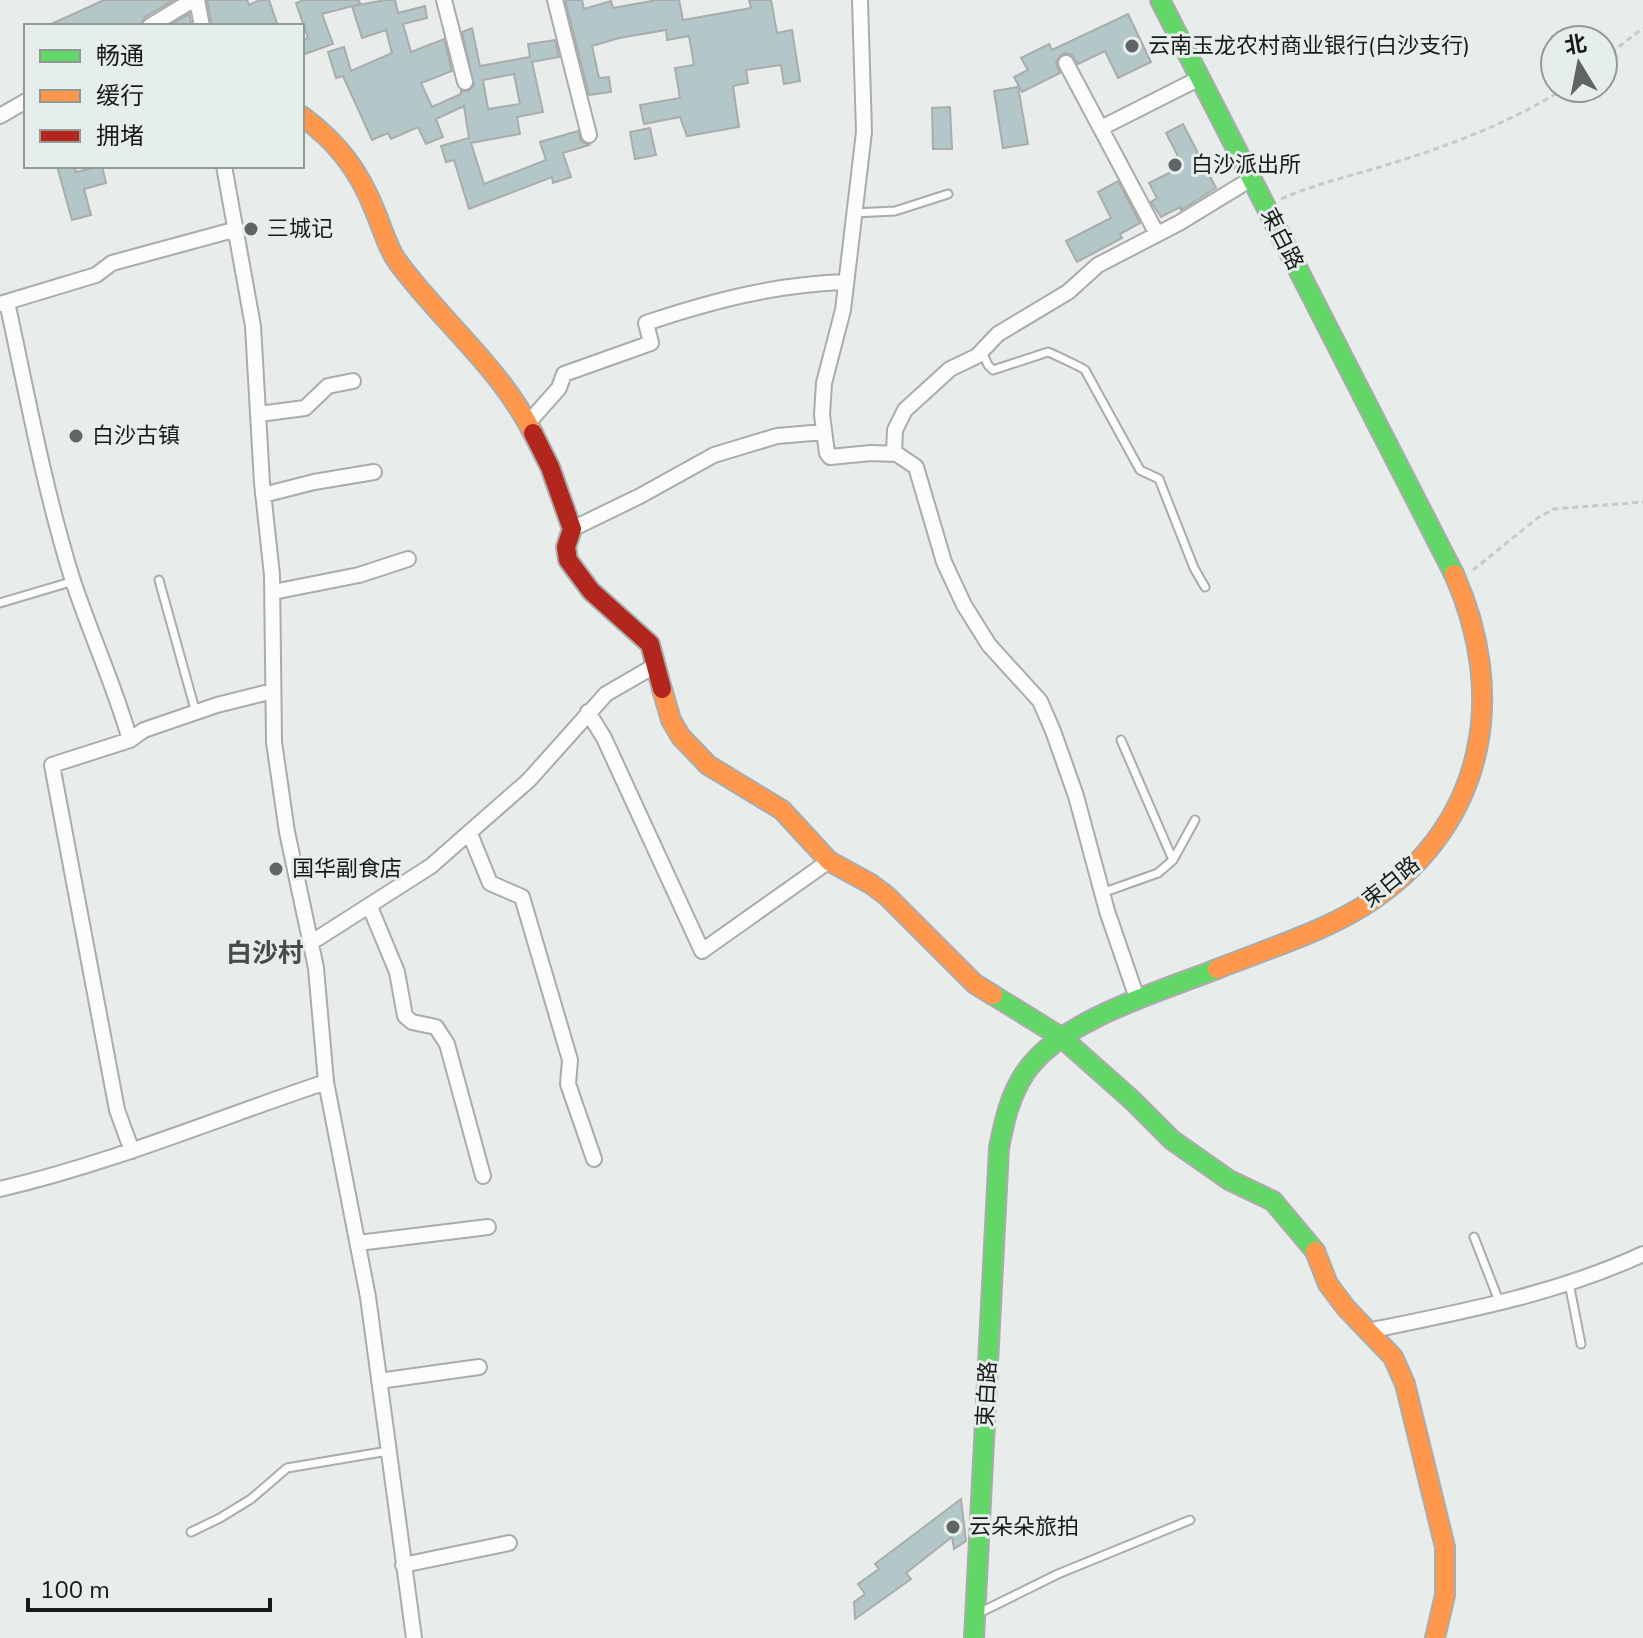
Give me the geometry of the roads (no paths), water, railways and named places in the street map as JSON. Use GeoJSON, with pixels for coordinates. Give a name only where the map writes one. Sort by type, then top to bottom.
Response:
{"type":"FeatureCollection","features":[{"type":"Feature","properties":{"kind":"street"},"geometry":{"type":"LineString","coordinates":[[153,24],[195,0],[201,24]]}},
{"type":"Feature","properties":{"kind":"street"},"geometry":{"type":"LineString","coordinates":[[444,0],[465,82]]}},
{"type":"Feature","properties":{"kind":"street"},"geometry":{"type":"LineString","coordinates":[[555,0],[589,135]]}},
{"type":"Feature","properties":{"kind":"street"},"geometry":{"type":"LineString","coordinates":[[860,0],[864,132],[840,325],[824,383],[827,453],[830,457],[894,453],[908,459],[916,467],[944,562],[976,625],[989,645],[1040,701],[1064,761],[1102,893],[1138,1001]]}},
{"type":"Feature","properties":{"kind":"street","name":"束白路"},"geometry":{"type":"LineString","coordinates":[[974,1638],[999,1148],[1008,1109],[1022,1076],[1031,1061],[1061,1037],[1089,1021],[1352,912],[1392,886],[1441,836],[1465,797],[1477,754],[1483,707],[1477,638],[1457,582],[1160,0]]}},
{"type":"Feature","properties":{"kind":"street"},"geometry":{"type":"LineString","coordinates":[[1066,63],[1157,234]]}},
{"type":"Feature","properties":{"kind":"street"},"geometry":{"type":"LineString","coordinates":[[1101,128],[1200,78]]}},
{"type":"Feature","properties":{"kind":"street"},"geometry":{"type":"LineString","coordinates":[[0,116],[24,102]]}},
{"type":"Feature","properties":{"kind":"street"},"geometry":{"type":"LineString","coordinates":[[304,118],[346,155],[365,185],[395,258],[457,333],[482,357],[528,423],[550,467],[572,529],[566,547],[574,572],[650,644],[671,720],[693,751],[708,765],[782,810],[829,861],[887,896],[975,984],[1061,1037],[1172,1140],[1229,1180],[1273,1201],[1314,1248],[1334,1292],[1398,1365],[1442,1527],[1445,1595],[1435,1638]]}},
{"type":"Feature","properties":{"kind":"street"},"geometry":{"type":"LineString","coordinates":[[224,168],[253,326],[263,495],[273,592],[274,742],[287,832],[312,942],[326,1082],[368,1297],[414,1638]]}},
{"type":"Feature","properties":{"kind":"street"},"geometry":{"type":"LineString","coordinates":[[894,453],[895,430],[905,410],[950,369],[982,352],[993,338],[1068,292],[1098,265],[1251,179]]}},
{"type":"Feature","properties":{"kind":"street"},"geometry":{"type":"LineString","coordinates":[[130,740],[55,519],[4,303],[96,275],[112,263],[237,229]]}},
{"type":"Feature","properties":{"kind":"street"},"geometry":{"type":"LineString","coordinates":[[528,423],[559,388],[564,374],[651,343],[646,323],[760,290],[846,282]]}},
{"type":"Feature","properties":{"kind":"street"},"geometry":{"type":"LineString","coordinates":[[259,414],[305,408],[328,386],[353,381]]}},
{"type":"Feature","properties":{"kind":"street"},"geometry":{"type":"LineString","coordinates":[[572,529],[714,455],[777,436],[824,432]]}},
{"type":"Feature","properties":{"kind":"street"},"geometry":{"type":"LineString","coordinates":[[263,495],[374,472]]}},
{"type":"Feature","properties":{"kind":"street"},"geometry":{"type":"LineString","coordinates":[[273,592],[359,575],[408,559]]}},
{"type":"Feature","properties":{"kind":"street"},"geometry":{"type":"LineString","coordinates":[[312,942],[431,866],[470,834],[550,758],[606,694],[656,665]]}},
{"type":"Feature","properties":{"kind":"street"},"geometry":{"type":"LineString","coordinates":[[132,1151],[117,1110],[52,765],[130,740],[144,730],[273,691]]}},
{"type":"Feature","properties":{"kind":"street"},"geometry":{"type":"LineString","coordinates":[[588,712],[604,738],[702,951],[829,861]]}},
{"type":"Feature","properties":{"kind":"street"},"geometry":{"type":"LineString","coordinates":[[470,834],[490,883],[522,897],[570,1060],[568,1084],[594,1159]]}},
{"type":"Feature","properties":{"kind":"street"},"geometry":{"type":"LineString","coordinates":[[370,907],[397,972],[405,1016],[412,1022],[436,1027],[447,1044],[483,1176]]}},
{"type":"Feature","properties":{"kind":"street"},"geometry":{"type":"LineString","coordinates":[[0,1189],[103,1162],[218,1118],[326,1082]]}},
{"type":"Feature","properties":{"kind":"street"},"geometry":{"type":"LineString","coordinates":[[358,1243],[488,1227]]}},
{"type":"Feature","properties":{"kind":"street"},"geometry":{"type":"LineString","coordinates":[[1368,1331],[1569,1283],[1643,1254]]}},
{"type":"Feature","properties":{"kind":"street"},"geometry":{"type":"LineString","coordinates":[[379,1381],[479,1367]]}},
{"type":"Feature","properties":{"kind":"street"},"geometry":{"type":"LineString","coordinates":[[403,1565],[509,1543]]}},
{"type":"Feature","properties":{"kind":"lane"},"geometry":{"type":"LineString","coordinates":[[854,213],[895,211],[948,194]]}},
{"type":"Feature","properties":{"kind":"lane"},"geometry":{"type":"LineString","coordinates":[[982,352],[993,370],[1048,352],[1085,370],[1140,470],[1159,479],[1194,568],[1205,587]]}},
{"type":"Feature","properties":{"kind":"lane"},"geometry":{"type":"LineString","coordinates":[[159,580],[196,713]]}},
{"type":"Feature","properties":{"kind":"lane"},"geometry":{"type":"LineString","coordinates":[[0,603],[74,581]]}},
{"type":"Feature","properties":{"kind":"lane"},"geometry":{"type":"LineString","coordinates":[[1121,740],[1173,860]]}},
{"type":"Feature","properties":{"kind":"lane"},"geometry":{"type":"LineString","coordinates":[[1102,893],[1158,873],[1173,860],[1195,820]]}},
{"type":"Feature","properties":{"kind":"lane"},"geometry":{"type":"LineString","coordinates":[[1474,1237],[1499,1301]]}},
{"type":"Feature","properties":{"kind":"lane"},"geometry":{"type":"LineString","coordinates":[[1569,1283],[1581,1344]]}},
{"type":"Feature","properties":{"kind":"lane"},"geometry":{"type":"LineString","coordinates":[[191,1532],[251,1499],[287,1468],[388,1451]]}},
{"type":"Feature","properties":{"kind":"lane"},"geometry":{"type":"LineString","coordinates":[[975,1615],[1058,1574],[1190,1520]]}},
{"type":"Feature","properties":{"kind":"place","name":"云南玉龙农村商业银行(白沙支行)"},"geometry":{"type":"Point","coordinates":[1132,46]}},
{"type":"Feature","properties":{"kind":"place","name":"白沙派出所"},"geometry":{"type":"Point","coordinates":[1175,165]}},
{"type":"Feature","properties":{"kind":"place","name":"三城记"},"geometry":{"type":"Point","coordinates":[251,229]}},
{"type":"Feature","properties":{"kind":"place","name":"白沙古镇"},"geometry":{"type":"Point","coordinates":[76,436]}},
{"type":"Feature","properties":{"kind":"place","name":"国华副食店"},"geometry":{"type":"Point","coordinates":[276,869]}},
{"type":"Feature","properties":{"kind":"place","name":"云朵朵旅拍"},"geometry":{"type":"Point","coordinates":[953,1527]}},
{"type":"Feature","properties":{"kind":"district","name":"白沙村"},"geometry":{"type":"Point","coordinates":[265,953]}}]}
